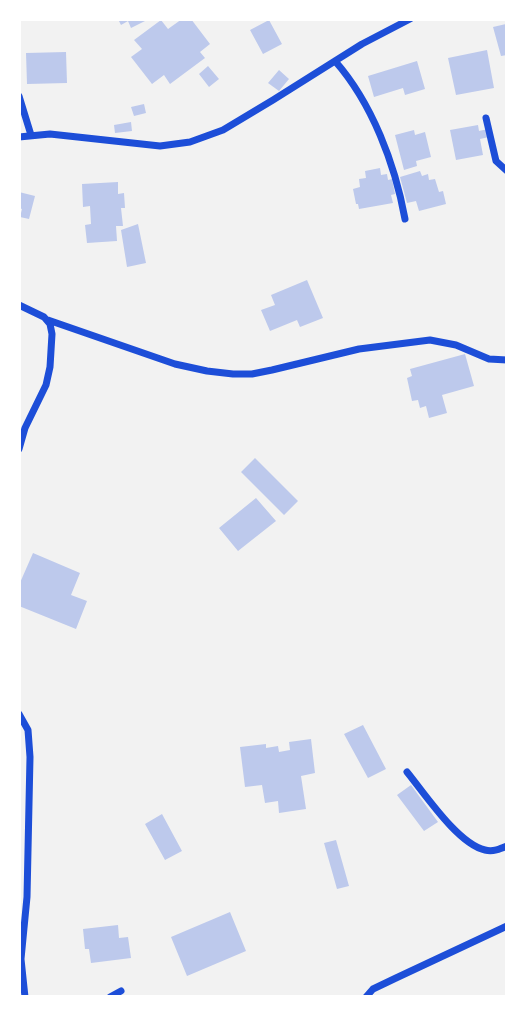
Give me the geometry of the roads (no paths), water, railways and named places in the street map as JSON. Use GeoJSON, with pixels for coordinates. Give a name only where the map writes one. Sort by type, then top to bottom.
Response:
{"type":"FeatureCollection","features":[{"type":"Feature","properties":{"kind":"street"},"geometry":{"type":"LineString","coordinates":[[19,138],[50,134],[160,146],[206,138],[362,44],[410,19]]}},
{"type":"Feature","properties":{"kind":"street"},"geometry":{"type":"LineString","coordinates":[[335,61],[350,78],[370,113],[400,193],[405,219]]}},
{"type":"Feature","properties":{"kind":"street"},"geometry":{"type":"LineString","coordinates":[[19,96],[31,135]]}},
{"type":"Feature","properties":{"kind":"street"},"geometry":{"type":"LineString","coordinates":[[486,118],[496,160],[507,171]]}},
{"type":"Feature","properties":{"kind":"street"},"geometry":{"type":"LineString","coordinates":[[19,305],[48,320],[174,364],[233,374],[252,374],[359,349],[430,340],[456,345],[489,359],[507,360]]}},
{"type":"Feature","properties":{"kind":"street"},"geometry":{"type":"LineString","coordinates":[[19,449],[22,428],[46,385],[52,334],[48,320]]}},
{"type":"Feature","properties":{"kind":"street"},"geometry":{"type":"LineString","coordinates":[[19,715],[28,730],[30,757],[27,897],[21,959],[24,997]]}},
{"type":"Feature","properties":{"kind":"street"},"geometry":{"type":"LineString","coordinates":[[407,772],[464,839],[486,850],[507,846]]}},
{"type":"Feature","properties":{"kind":"street"},"geometry":{"type":"LineString","coordinates":[[366,997],[373,989],[507,926]]}},
{"type":"Feature","properties":{"kind":"street"},"geometry":{"type":"LineString","coordinates":[[110,997],[121,991]]}}]}
